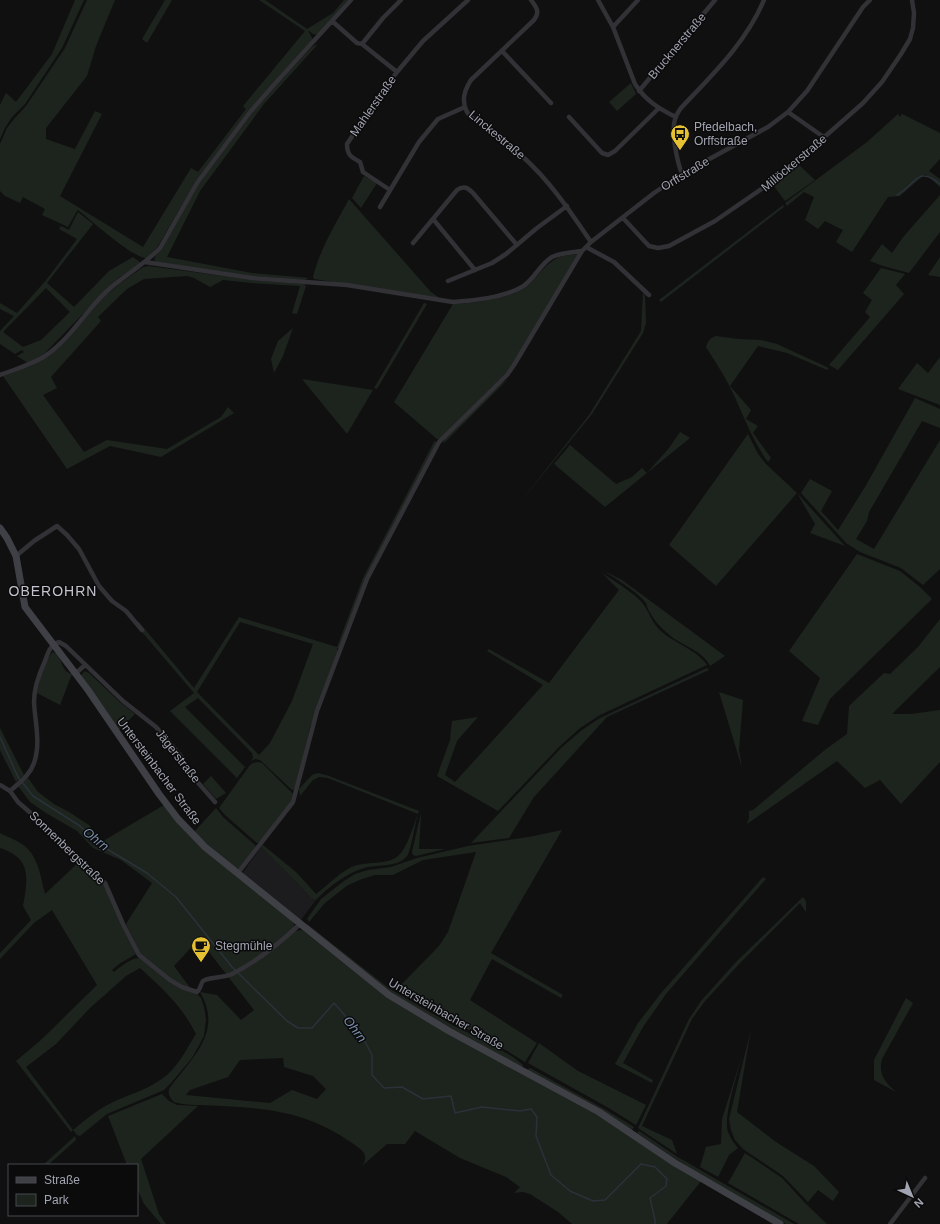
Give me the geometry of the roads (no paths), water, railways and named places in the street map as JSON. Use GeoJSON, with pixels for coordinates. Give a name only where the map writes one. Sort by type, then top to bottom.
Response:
{"type":"FeatureCollection","features":[{"type":"Feature","properties":{"kind":"main road","name":"Untersteinbacher Straße"},"geometry":{"type":"LineString","coordinates":[[0,528],[16,556],[25,607],[88,690],[122,741],[178,819],[201,844],[389,995],[449,1031],[598,1112],[675,1163],[780,1224]]}},
{"type":"Feature","properties":{"kind":"street"},"geometry":{"type":"LineString","coordinates":[[0,375],[30,364],[46,355],[61,342],[105,293],[145,262],[160,248],[197,183],[251,111],[351,0]]}},
{"type":"Feature","properties":{"kind":"street"},"geometry":{"type":"LineString","coordinates":[[362,44],[383,18],[401,0]]}},
{"type":"Feature","properties":{"kind":"street"},"geometry":{"type":"LineString","coordinates":[[332,21],[357,43],[362,44],[397,72],[423,41],[468,0]]}},
{"type":"Feature","properties":{"kind":"street","name":"Linckestraße"},"geometry":{"type":"LineString","coordinates":[[531,0],[538,12],[534,20],[471,80],[465,94],[465,107],[472,117],[520,154],[535,168],[567,206],[591,242]]}},
{"type":"Feature","properties":{"kind":"street"},"geometry":{"type":"LineString","coordinates":[[598,0],[613,27],[639,91],[659,108],[676,117]]}},
{"type":"Feature","properties":{"kind":"street"},"geometry":{"type":"LineString","coordinates":[[613,27],[638,0]]}},
{"type":"Feature","properties":{"kind":"street","name":"Brucknerstraße"},"geometry":{"type":"LineString","coordinates":[[639,91],[715,0]]}},
{"type":"Feature","properties":{"kind":"street"},"geometry":{"type":"LineString","coordinates":[[682,174],[678,164],[674,132],[676,117],[681,108],[734,51],[746,35],[764,0]]}},
{"type":"Feature","properties":{"kind":"street","name":"Orffstraße"},"geometry":{"type":"LineString","coordinates":[[237,874],[293,802],[317,711],[367,579],[439,442],[507,374],[514,365],[582,251],[591,242],[654,193],[682,174],[768,127],[788,112],[807,91],[870,0]]}},
{"type":"Feature","properties":{"kind":"street","name":"Millöckerstraße"},"geometry":{"type":"LineString","coordinates":[[623,218],[649,246],[658,248],[669,246],[715,221],[779,177],[825,138],[874,91],[910,39],[913,28],[914,13],[912,0]]}},
{"type":"Feature","properties":{"kind":"street"},"geometry":{"type":"LineString","coordinates":[[502,51],[551,103]]}},
{"type":"Feature","properties":{"kind":"street","name":"Mahlerstraße"},"geometry":{"type":"LineString","coordinates":[[390,190],[363,172],[360,162],[349,156],[347,144],[397,72]]}},
{"type":"Feature","properties":{"kind":"street"},"geometry":{"type":"LineString","coordinates":[[380,207],[419,142],[438,119],[465,107]]}},
{"type":"Feature","properties":{"kind":"street"},"geometry":{"type":"LineString","coordinates":[[569,117],[602,152],[608,155],[615,151],[659,108]]}},
{"type":"Feature","properties":{"kind":"street"},"geometry":{"type":"LineString","coordinates":[[788,112],[825,138]]}},
{"type":"Feature","properties":{"kind":"street"},"geometry":{"type":"LineString","coordinates":[[413,243],[457,190],[464,187],[467,188],[518,245]]}},
{"type":"Feature","properties":{"kind":"street"},"geometry":{"type":"LineString","coordinates":[[448,281],[492,263],[518,245],[567,206]]}},
{"type":"Feature","properties":{"kind":"street"},"geometry":{"type":"LineString","coordinates":[[433,218],[475,270]]}},
{"type":"Feature","properties":{"kind":"street"},"geometry":{"type":"LineString","coordinates":[[586,247],[614,262],[649,295]]}},
{"type":"Feature","properties":{"kind":"street"},"geometry":{"type":"LineString","coordinates":[[145,262],[252,278],[347,285],[454,302],[471,301],[512,292],[530,281],[546,262],[553,257],[582,251]]}},
{"type":"Feature","properties":{"kind":"street"},"geometry":{"type":"LineString","coordinates":[[16,556],[34,540],[57,526],[67,535],[78,549],[99,586],[112,601],[126,611],[142,630]]}},
{"type":"Feature","properties":{"kind":"street","name":"Jägerstraße"},"geometry":{"type":"LineString","coordinates":[[54,644],[59,642],[62,643],[122,701],[156,727],[180,756],[193,777],[215,802]]}},
{"type":"Feature","properties":{"kind":"street"},"geometry":{"type":"LineString","coordinates":[[10,791],[29,774],[37,752],[38,737],[34,702],[35,692],[42,666],[54,644]]}},
{"type":"Feature","properties":{"kind":"street"},"geometry":{"type":"LineString","coordinates":[[75,674],[85,665]]}},
{"type":"Feature","properties":{"kind":"street","name":"Sonnenbergstraße"},"geometry":{"type":"LineString","coordinates":[[0,785],[10,791],[18,802],[105,882],[123,924],[139,955],[170,980],[182,987],[197,992],[204,980],[220,978],[242,969],[266,952],[300,924]]}},
{"type":"Feature","properties":{"kind":"street"},"geometry":{"type":"LineString","coordinates":[[890,1224],[925,1178]]}},
{"type":"Feature","properties":{"kind":"waterway"},"geometry":{"type":"LineString","coordinates":[[897,195],[917,178],[922,176],[927,176],[940,184]]}},
{"type":"Feature","properties":{"kind":"waterway","name":"Ohrn"},"geometry":{"type":"LineString","coordinates":[[0,737],[18,777],[33,796],[80,826],[97,843],[147,873],[176,897],[232,967],[287,1021],[298,1028],[312,1028],[334,1003],[361,1034],[372,1055],[372,1075],[384,1088],[402,1087],[423,1099],[451,1096],[455,1113],[482,1107],[520,1111],[531,1109],[537,1117],[536,1136],[551,1175],[570,1191],[593,1201],[605,1200],[641,1164],[655,1167],[667,1179],[666,1186],[650,1198],[655,1224]]}},
{"type":"Feature","properties":{"kind":"place","name":"Pfedelbach, Orffstraße"},"geometry":{"type":"Point","coordinates":[680,151]}},
{"type":"Feature","properties":{"kind":"place","name":"Stegmühle"},"geometry":{"type":"Point","coordinates":[201,963]}},
{"type":"Feature","properties":{"kind":"district","name":"OBEROHRN"},"geometry":{"type":"Point","coordinates":[53,591]}}]}
